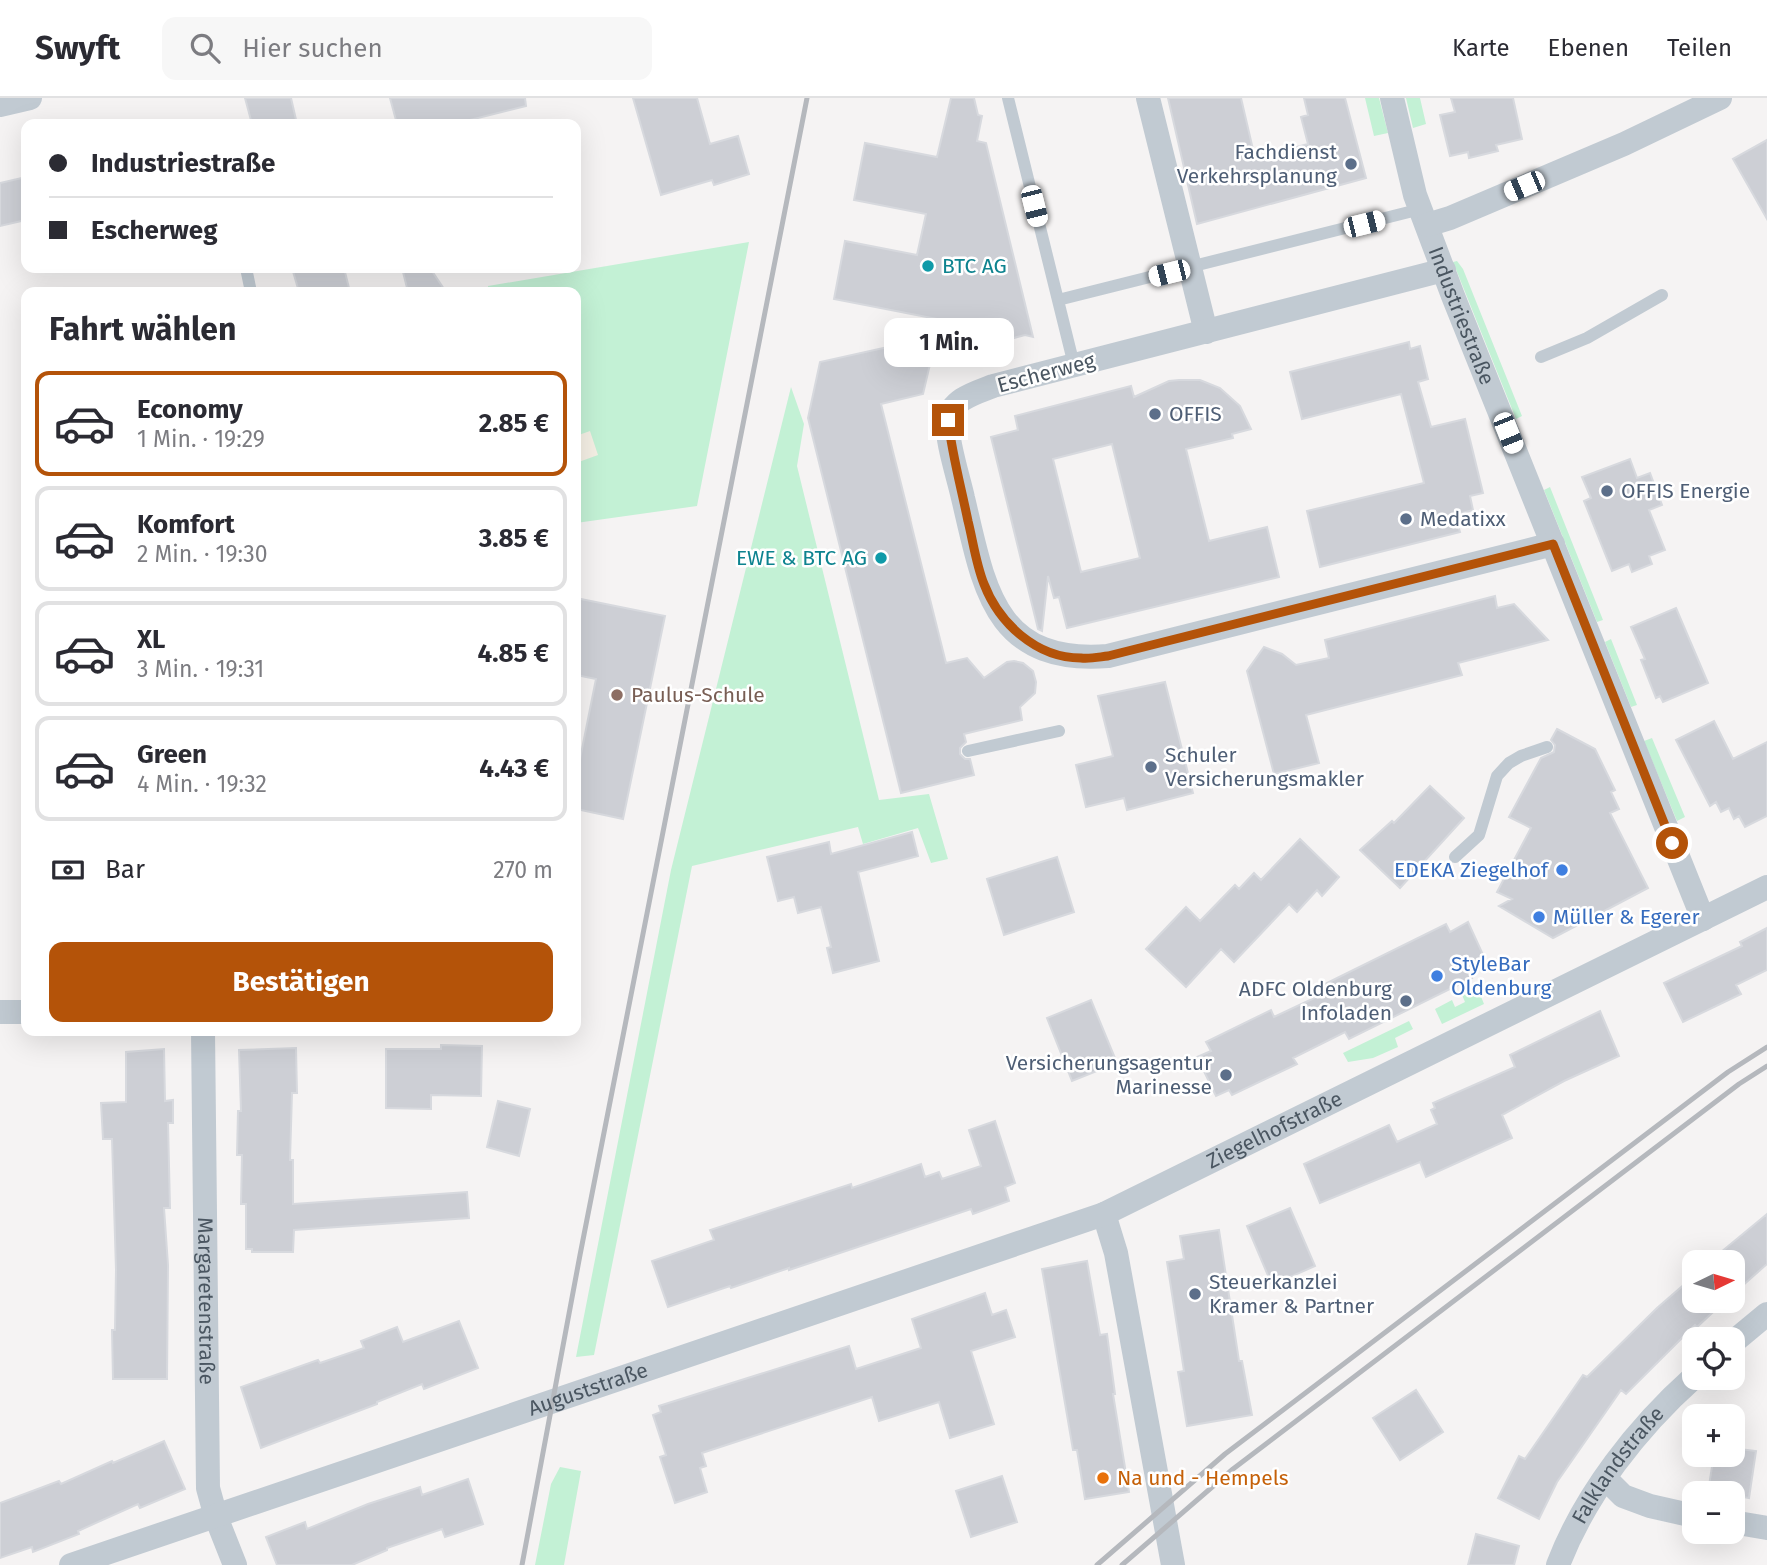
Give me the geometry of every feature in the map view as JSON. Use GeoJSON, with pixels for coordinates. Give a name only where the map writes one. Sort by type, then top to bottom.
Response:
{"type":"FeatureCollection","features":[{"type":"Feature","properties":{"kind":"street"},"geometry":{"type":"LineString","coordinates":[[0,105],[30,98]]}},
{"type":"Feature","properties":{"kind":"street"},"geometry":{"type":"LineString","coordinates":[[1148,98],[1206,332]]}},
{"type":"Feature","properties":{"kind":"street","name":"Industriestraße"},"geometry":{"type":"LineString","coordinates":[[1392,98],[1424,217],[1444,270],[1703,919]]}},
{"type":"Feature","properties":{"kind":"street"},"geometry":{"type":"LineString","coordinates":[[1424,217],[1624,144],[1720,98]]}},
{"type":"Feature","properties":{"kind":"street","name":"Escherweg"},"geometry":{"type":"LineString","coordinates":[[1444,270],[971,394],[955,405],[948,420],[951,448],[983,581],[995,608],[1011,627],[1048,651],[1080,659],[1108,656],[1553,544]]}},
{"type":"Feature","properties":{"kind":"street","name":"Ziegelhofstraße"},"geometry":{"type":"LineString","coordinates":[[1104,1214],[1767,887]]}},
{"type":"Feature","properties":{"kind":"street"},"geometry":{"type":"LineString","coordinates":[[0,1012],[21,1012]]}},
{"type":"Feature","properties":{"kind":"street","name":"Margaretenstraße"},"geometry":{"type":"LineString","coordinates":[[203,1036],[208,1488],[235,1565]]}},
{"type":"Feature","properties":{"kind":"street"},"geometry":{"type":"LineString","coordinates":[[1104,1214],[1116,1253],[1173,1565]]}},
{"type":"Feature","properties":{"kind":"street","name":"Auguststraße"},"geometry":{"type":"LineString","coordinates":[[71,1565],[1104,1214]]}},
{"type":"Feature","properties":{"kind":"street"},"geometry":{"type":"LineString","coordinates":[[1745,1332],[1767,1314]]}},
{"type":"Feature","properties":{"kind":"street","name":"Falklandstraße"},"geometry":{"type":"LineString","coordinates":[[1558,1565],[1573,1529],[1627,1447],[1682,1388]]}},
{"type":"Feature","properties":{"kind":"street"},"geometry":{"type":"LineString","coordinates":[[1606,1479],[1623,1496],[1682,1513]]}},
{"type":"Feature","properties":{"kind":"street"},"geometry":{"type":"LineString","coordinates":[[1745,1524],[1767,1528]]}},
{"type":"Feature","properties":{"kind":"lane"},"geometry":{"type":"LineString","coordinates":[[1008,98],[1074,365]]}},
{"type":"Feature","properties":{"kind":"lane"},"geometry":{"type":"LineString","coordinates":[[1058,300],[1190,267],[1424,217]]}},
{"type":"Feature","properties":{"kind":"lane"},"geometry":{"type":"LineString","coordinates":[[1541,357],[1587,338],[1662,295]]}},
{"type":"Feature","properties":{"kind":"lane"},"geometry":{"type":"LineString","coordinates":[[968,751],[1059,731]]}},
{"type":"Feature","properties":{"kind":"lane"},"geometry":{"type":"LineString","coordinates":[[1455,857],[1479,835],[1497,776],[1521,755],[1547,747]]}},
{"type":"Feature","properties":{"kind":"green space"},"geometry":{"type":"Polygon","coordinates":[[[1365,98],[1379,98],[1388,133],[1374,136],[1365,98]]]}},
{"type":"Feature","properties":{"kind":"green space"},"geometry":{"type":"Polygon","coordinates":[[[1406,98],[1420,98],[1426,124],[1413,128],[1406,98]]]}},
{"type":"Feature","properties":{"kind":"green space"},"geometry":{"type":"Polygon","coordinates":[[[749,242],[697,506],[581,522],[581,287],[488,286],[565,273],[581,273],[581,270],[749,242]]]}},
{"type":"Feature","properties":{"kind":"green space"},"geometry":{"type":"Polygon","coordinates":[[[1457,261],[1463,269],[1522,416],[1516,419],[1453,262],[1457,261]]]}},
{"type":"Feature","properties":{"kind":"green space"},"geometry":{"type":"Polygon","coordinates":[[[791,387],[804,424],[797,466],[879,800],[929,794],[948,859],[931,863],[918,828],[863,844],[858,827],[692,866],[594,1355],[576,1357],[671,870],[791,387]]]}},
{"type":"Feature","properties":{"kind":"green space"},"geometry":{"type":"Polygon","coordinates":[[[1550,487],[1603,620],[1597,622],[1544,490],[1550,487]]]}},
{"type":"Feature","properties":{"kind":"green space"},"geometry":{"type":"Polygon","coordinates":[[[1611,639],[1637,705],[1631,707],[1605,642],[1611,639]]]}},
{"type":"Feature","properties":{"kind":"green space"},"geometry":{"type":"Polygon","coordinates":[[[1652,738],[1685,817],[1677,821],[1644,741],[1652,738]]]}},
{"type":"Feature","properties":{"kind":"green space"},"geometry":{"type":"Polygon","coordinates":[[[1471,991],[1480,994],[1484,1004],[1442,1024],[1435,1009],[1452,1000],[1455,1007],[1465,1002],[1462,995],[1471,991]]]}},
{"type":"Feature","properties":{"kind":"green space"},"geometry":{"type":"Polygon","coordinates":[[[1409,1021],[1413,1029],[1395,1038],[1398,1047],[1373,1058],[1348,1062],[1343,1053],[1409,1021]]]}},
{"type":"Feature","properties":{"kind":"green space"},"geometry":{"type":"Polygon","coordinates":[[[560,1467],[581,1471],[564,1565],[535,1565],[551,1484],[560,1467]]]}},
{"type":"Feature","properties":{"kind":"sand"},"geometry":{"type":"Polygon","coordinates":[[[590,431],[598,455],[581,461],[581,434],[590,431]]]}},
{"type":"Feature","properties":{"kind":"building"},"geometry":{"type":"Polygon","coordinates":[[[245,98],[291,98],[296,119],[251,119],[245,98]]]}},
{"type":"Feature","properties":{"kind":"building"},"geometry":{"type":"Polygon","coordinates":[[[390,98],[525,98],[526,106],[474,119],[396,119],[390,98]]]}},
{"type":"Feature","properties":{"kind":"building"},"geometry":{"type":"Polygon","coordinates":[[[633,98],[697,98],[710,144],[738,136],[749,174],[714,185],[712,180],[661,195],[633,98]]]}},
{"type":"Feature","properties":{"kind":"building"},"geometry":{"type":"Polygon","coordinates":[[[951,98],[974,98],[978,115],[982,116],[977,141],[986,143],[1033,337],[1025,335],[931,360],[923,394],[881,404],[946,663],[967,658],[984,678],[1007,662],[1014,661],[1023,663],[1033,671],[1036,682],[1035,693],[1020,707],[1022,720],[964,734],[966,742],[960,748],[960,754],[965,759],[970,759],[974,775],[901,793],[808,418],[820,362],[978,327],[834,299],[845,241],[917,255],[926,214],[854,200],[865,143],[937,157],[951,98]]]}},
{"type":"Feature","properties":{"kind":"building"},"geometry":{"type":"Polygon","coordinates":[[[1168,98],[1241,98],[1255,158],[1308,144],[1301,117],[1308,115],[1304,98],[1345,98],[1366,178],[1197,224],[1168,98]]]}},
{"type":"Feature","properties":{"kind":"building"},"geometry":{"type":"Polygon","coordinates":[[[1451,98],[1513,98],[1522,139],[1496,145],[1498,151],[1469,158],[1468,152],[1450,156],[1440,115],[1455,112],[1451,98]]]}},
{"type":"Feature","properties":{"kind":"building"},"geometry":{"type":"Polygon","coordinates":[[[1767,140],[1767,219],[1733,159],[1767,140]]]}},
{"type":"Feature","properties":{"kind":"building"},"geometry":{"type":"Polygon","coordinates":[[[21,178],[21,221],[0,226],[0,183],[21,178]]]}},
{"type":"Feature","properties":{"kind":"building"},"geometry":{"type":"Polygon","coordinates":[[[293,273],[345,273],[349,287],[298,287],[293,273]]]}},
{"type":"Feature","properties":{"kind":"building"},"geometry":{"type":"Polygon","coordinates":[[[403,273],[433,273],[443,287],[407,287],[403,273]]]}},
{"type":"Feature","properties":{"kind":"building"},"geometry":{"type":"Polygon","coordinates":[[[1409,342],[1410,349],[1420,346],[1428,379],[1418,382],[1431,427],[1465,419],[1483,493],[1470,496],[1473,510],[1455,515],[1460,532],[1320,567],[1307,511],[1424,483],[1401,394],[1302,419],[1290,372],[1409,342]]]}},
{"type":"Feature","properties":{"kind":"building"},"geometry":{"type":"Polygon","coordinates":[[[1200,380],[1220,388],[1240,406],[1251,429],[1232,434],[1233,438],[1186,449],[1209,541],[1267,527],[1279,577],[1067,628],[1059,597],[1054,598],[1048,576],[1042,631],[1038,629],[991,437],[1018,430],[1015,416],[1131,386],[1134,397],[1169,381],[1200,380]],[[1112,444],[1053,459],[1081,572],[1140,558],[1112,444]]]}},
{"type":"Feature","properties":{"kind":"building"},"geometry":{"type":"Polygon","coordinates":[[[1630,459],[1637,478],[1650,473],[1662,505],[1649,510],[1665,550],[1649,556],[1652,564],[1632,572],[1629,564],[1612,571],[1584,501],[1591,498],[1582,477],[1630,459]]]}},
{"type":"Feature","properties":{"kind":"building"},"geometry":{"type":"Polygon","coordinates":[[[1495,596],[1497,608],[1514,604],[1548,640],[1458,663],[1462,675],[1306,715],[1319,763],[1274,774],[1247,671],[1264,647],[1282,654],[1296,665],[1329,658],[1325,640],[1495,596]]]}},
{"type":"Feature","properties":{"kind":"building"},"geometry":{"type":"Polygon","coordinates":[[[581,599],[665,616],[623,819],[581,810],[581,754],[596,679],[581,676],[581,599]]]}},
{"type":"Feature","properties":{"kind":"building"},"geometry":{"type":"Polygon","coordinates":[[[1676,608],[1708,683],[1663,702],[1660,696],[1656,698],[1641,660],[1645,659],[1631,627],[1676,608]]]}},
{"type":"Feature","properties":{"kind":"building","name":"Schuler Versicherungsmakler"},"geometry":{"type":"Polygon","coordinates":[[[1165,682],[1193,793],[1127,810],[1124,798],[1086,807],[1076,765],[1113,756],[1098,696],[1165,682]]]}},
{"type":"Feature","properties":{"kind":"building"},"geometry":{"type":"Polygon","coordinates":[[[1714,721],[1733,759],[1767,742],[1767,816],[1745,827],[1739,816],[1734,819],[1729,808],[1721,812],[1716,802],[1710,806],[1676,740],[1714,721]]]}},
{"type":"Feature","properties":{"kind":"building"},"geometry":{"type":"Polygon","coordinates":[[[1557,729],[1595,749],[1615,790],[1611,792],[1619,809],[1610,813],[1648,888],[1553,938],[1499,906],[1512,899],[1497,892],[1531,828],[1509,817],[1541,758],[1554,752],[1555,745],[1551,740],[1557,729]]]}},
{"type":"Feature","properties":{"kind":"building"},"geometry":{"type":"Polygon","coordinates":[[[1430,786],[1464,818],[1400,888],[1360,850],[1392,821],[1394,823],[1430,786]]]}},
{"type":"Feature","properties":{"kind":"building"},"geometry":{"type":"Polygon","coordinates":[[[912,832],[918,856],[858,872],[879,961],[833,973],[827,948],[831,947],[821,907],[798,913],[794,897],[778,901],[767,857],[829,842],[831,854],[912,832]]]}},
{"type":"Feature","properties":{"kind":"building"},"geometry":{"type":"Polygon","coordinates":[[[1300,839],[1339,877],[1322,896],[1317,890],[1297,912],[1289,904],[1234,962],[1221,949],[1186,987],[1146,949],[1186,907],[1200,921],[1235,885],[1239,889],[1254,873],[1261,880],[1300,839]]]}},
{"type":"Feature","properties":{"kind":"building"},"geometry":{"type":"Polygon","coordinates":[[[1057,857],[1074,912],[1004,935],[987,879],[1057,857]]]}},
{"type":"Feature","properties":{"kind":"building"},"geometry":{"type":"Polygon","coordinates":[[[1468,922],[1485,959],[1467,969],[1472,978],[1349,1039],[1345,1032],[1293,1058],[1297,1064],[1232,1095],[1229,1090],[1216,1096],[1197,1057],[1211,1051],[1206,1042],[1271,1010],[1274,1017],[1327,992],[1323,985],[1446,924],[1450,932],[1468,922]]]}},
{"type":"Feature","properties":{"kind":"building"},"geometry":{"type":"Polygon","coordinates":[[[1767,928],[1767,970],[1736,985],[1741,994],[1683,1022],[1664,983],[1742,946],[1740,942],[1767,928]]]}},
{"type":"Feature","properties":{"kind":"building"},"geometry":{"type":"Polygon","coordinates":[[[1091,1000],[1117,1063],[1072,1081],[1047,1018],[1091,1000]]]}},
{"type":"Feature","properties":{"kind":"building"},"geometry":{"type":"Polygon","coordinates":[[[1600,1011],[1619,1056],[1564,1081],[1502,1115],[1512,1138],[1426,1177],[1420,1162],[1320,1203],[1304,1164],[1389,1125],[1397,1142],[1437,1124],[1431,1110],[1435,1108],[1433,1103],[1515,1067],[1510,1055],[1600,1011]]]}},
{"type":"Feature","properties":{"kind":"building"},"geometry":{"type":"Polygon","coordinates":[[[441,1045],[482,1046],[481,1096],[431,1095],[431,1109],[386,1108],[386,1049],[441,1049],[441,1045]]]}},
{"type":"Feature","properties":{"kind":"building"},"geometry":{"type":"Polygon","coordinates":[[[296,1048],[297,1093],[292,1093],[290,1160],[293,1160],[293,1204],[467,1192],[469,1218],[294,1230],[293,1252],[252,1252],[252,1249],[246,1249],[246,1204],[241,1204],[242,1155],[237,1155],[238,1111],[241,1111],[239,1050],[296,1048]]]}},
{"type":"Feature","properties":{"kind":"building"},"geometry":{"type":"Polygon","coordinates":[[[164,1049],[165,1101],[173,1100],[173,1123],[168,1123],[170,1208],[164,1208],[168,1265],[167,1379],[113,1379],[112,1330],[115,1330],[116,1270],[112,1139],[103,1139],[101,1103],[126,1102],[126,1052],[164,1049]]]}},
{"type":"Feature","properties":{"kind":"building"},"geometry":{"type":"Polygon","coordinates":[[[498,1101],[530,1109],[519,1156],[487,1147],[498,1101]]]}},
{"type":"Feature","properties":{"kind":"building"},"geometry":{"type":"Polygon","coordinates":[[[995,1121],[1015,1183],[1005,1187],[1009,1201],[973,1214],[971,1209],[668,1307],[652,1261],[714,1240],[710,1230],[851,1184],[852,1188],[921,1164],[925,1177],[939,1172],[942,1179],[981,1166],[969,1130],[995,1121]]]}},
{"type":"Feature","properties":{"kind":"building"},"geometry":{"type":"Polygon","coordinates":[[[1290,1208],[1315,1266],[1272,1285],[1247,1226],[1290,1208]]]}},
{"type":"Feature","properties":{"kind":"building"},"geometry":{"type":"Polygon","coordinates":[[[1767,1214],[1767,1264],[1745,1283],[1745,1250],[1724,1250],[1767,1214]]]}},
{"type":"Feature","properties":{"kind":"building"},"geometry":{"type":"Polygon","coordinates":[[[1219,1230],[1239,1361],[1242,1361],[1252,1415],[1187,1426],[1178,1372],[1184,1371],[1167,1262],[1184,1259],[1180,1236],[1219,1230]]]}},
{"type":"Feature","properties":{"kind":"building"},"geometry":{"type":"Polygon","coordinates":[[[1087,1261],[1100,1335],[1107,1334],[1113,1394],[1129,1492],[1085,1499],[1077,1450],[1073,1450],[1042,1269],[1087,1261]]]}},
{"type":"Feature","properties":{"kind":"building"},"geometry":{"type":"Polygon","coordinates":[[[1682,1286],[1682,1313],[1712,1313],[1697,1327],[1682,1327],[1682,1338],[1626,1394],[1621,1390],[1557,1482],[1539,1519],[1498,1498],[1519,1456],[1525,1459],[1583,1375],[1587,1377],[1682,1286]]]}},
{"type":"Feature","properties":{"kind":"building"},"geometry":{"type":"Polygon","coordinates":[[[985,1293],[992,1315],[1006,1310],[1015,1337],[971,1351],[994,1424],[950,1438],[939,1402],[879,1421],[872,1397],[702,1453],[706,1466],[700,1468],[707,1492],[675,1503],[660,1457],[666,1455],[653,1415],[661,1412],[659,1406],[849,1346],[856,1369],[921,1348],[912,1319],[985,1293]]]}},
{"type":"Feature","properties":{"kind":"building"},"geometry":{"type":"Polygon","coordinates":[[[459,1321],[478,1368],[424,1389],[422,1384],[261,1448],[241,1387],[318,1360],[320,1363],[364,1348],[361,1341],[397,1327],[403,1342],[459,1321]]]}},
{"type":"Feature","properties":{"kind":"building"},"geometry":{"type":"Polygon","coordinates":[[[1416,1390],[1443,1432],[1400,1460],[1373,1418],[1416,1390]]]}},
{"type":"Feature","properties":{"kind":"building"},"geometry":{"type":"Polygon","coordinates":[[[164,1441],[185,1489],[140,1508],[138,1504],[78,1531],[79,1534],[33,1552],[32,1547],[0,1558],[0,1503],[59,1481],[61,1484],[164,1441]]]}},
{"type":"Feature","properties":{"kind":"building"},"geometry":{"type":"Polygon","coordinates":[[[1745,1450],[1756,1451],[1749,1498],[1745,1497],[1745,1481],[1710,1481],[1712,1467],[1745,1467],[1745,1450]]]}},
{"type":"Feature","properties":{"kind":"building"},"geometry":{"type":"Polygon","coordinates":[[[1002,1476],[1017,1522],[971,1537],[956,1491],[1002,1476]]]}},
{"type":"Feature","properties":{"kind":"building"},"geometry":{"type":"Polygon","coordinates":[[[468,1479],[483,1524],[445,1537],[442,1529],[387,1548],[352,1565],[277,1565],[266,1537],[305,1522],[307,1529],[368,1504],[420,1487],[422,1495],[468,1479]]]}},
{"type":"Feature","properties":{"kind":"building"},"geometry":{"type":"Polygon","coordinates":[[[1476,1534],[1519,1546],[1514,1565],[1468,1565],[1476,1534]]]}},
{"type":"Feature","properties":{"kind":"railway"},"geometry":{"type":"LineString","coordinates":[[522,1565],[580,1255],[807,98]]}},
{"type":"Feature","properties":{"kind":"railway"},"geometry":{"type":"LineString","coordinates":[[1097,1565],[1225,1454],[1728,1072],[1767,1047]]}},
{"type":"Feature","properties":{"kind":"railway"},"geometry":{"type":"LineString","coordinates":[[1122,1565],[1233,1469],[1739,1084],[1767,1066]]}},
{"type":"Feature","properties":{"kind":"place","name":"Fachdienst Verkehrsplanung"},"geometry":{"type":"Point","coordinates":[1351,164]}},
{"type":"Feature","properties":{"kind":"place","name":"BTC AG"},"geometry":{"type":"Point","coordinates":[928,266]}},
{"type":"Feature","properties":{"kind":"place","name":"OFFIS"},"geometry":{"type":"Point","coordinates":[1155,414]}},
{"type":"Feature","properties":{"kind":"place","name":"OFFIS Energie"},"geometry":{"type":"Point","coordinates":[1607,491]}},
{"type":"Feature","properties":{"kind":"place","name":"Medatixx"},"geometry":{"type":"Point","coordinates":[1406,519]}},
{"type":"Feature","properties":{"kind":"place","name":"EWE & BTC AG"},"geometry":{"type":"Point","coordinates":[881,558]}},
{"type":"Feature","properties":{"kind":"place","name":"Paulus-Schule"},"geometry":{"type":"Point","coordinates":[617,695]}},
{"type":"Feature","properties":{"kind":"place","name":"Schuler Versicherungsmakler"},"geometry":{"type":"Point","coordinates":[1151,767]}},
{"type":"Feature","properties":{"kind":"place","name":"EDEKA Ziegelhof"},"geometry":{"type":"Point","coordinates":[1562,870]}},
{"type":"Feature","properties":{"kind":"place","name":"Müller & Egerer"},"geometry":{"type":"Point","coordinates":[1539,917]}},
{"type":"Feature","properties":{"kind":"place","name":"StyleBar Oldenburg"},"geometry":{"type":"Point","coordinates":[1437,976]}},
{"type":"Feature","properties":{"kind":"place","name":"ADFC Oldenburg Infoladen"},"geometry":{"type":"Point","coordinates":[1406,1001]}},
{"type":"Feature","properties":{"kind":"place","name":"Versicherungsagentur Marinesse"},"geometry":{"type":"Point","coordinates":[1226,1075]}},
{"type":"Feature","properties":{"kind":"place","name":"Steuerkanzlei Kramer & Partner"},"geometry":{"type":"Point","coordinates":[1195,1294]}},
{"type":"Feature","properties":{"kind":"place","name":"Na und - Hempels"},"geometry":{"type":"Point","coordinates":[1103,1478]}},
{"type":"Feature","properties":{"kind":"route"},"geometry":{"type":"LineString","coordinates":[[948,420],[951,448],[983,581],[995,608],[1011,627],[1028,640],[1062,656],[1080,659],[1108,656],[1553,544],[1672,843]]}}]}
